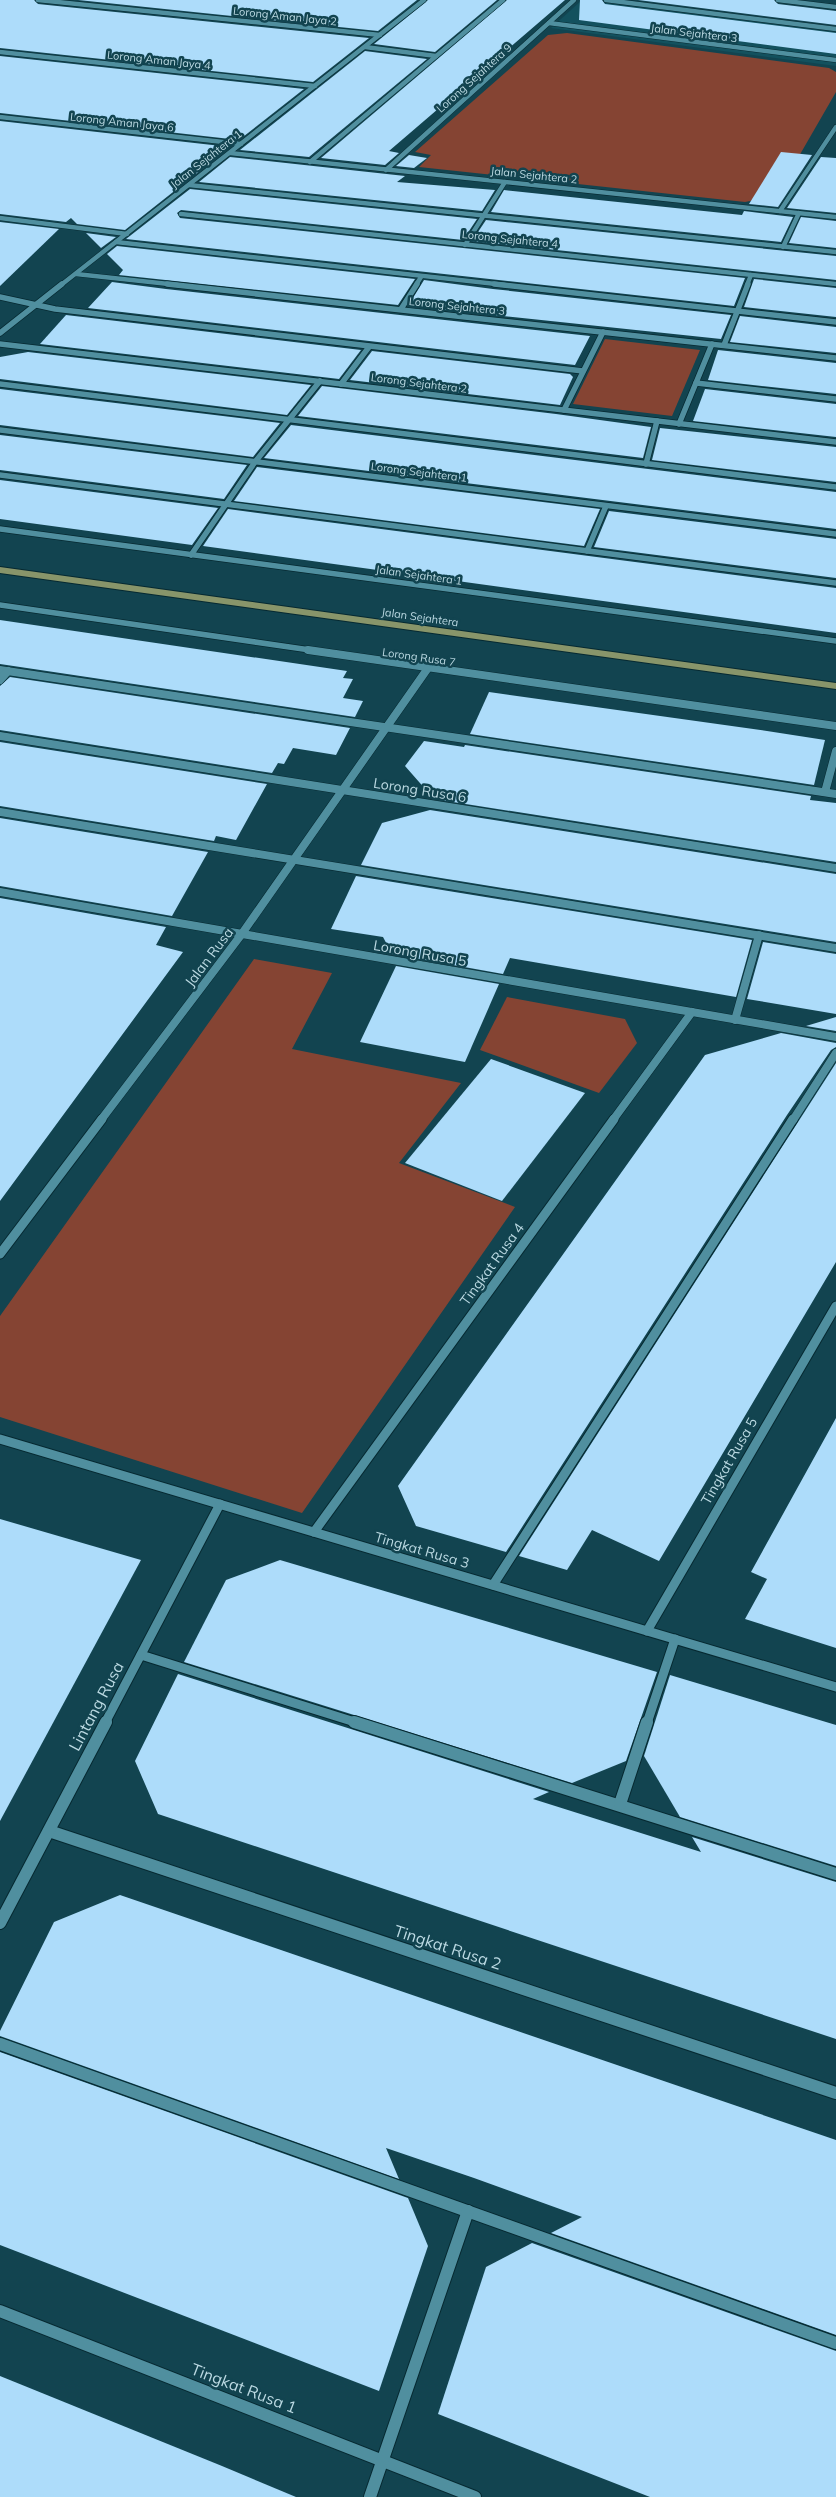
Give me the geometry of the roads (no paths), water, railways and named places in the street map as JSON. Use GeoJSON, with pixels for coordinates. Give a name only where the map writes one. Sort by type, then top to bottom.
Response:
{"type":"FeatureCollection","features":[{"type":"Feature","properties":{"kind":"main road","name":"Jalan Sejahtera"},"geometry":{"type":"LineString","coordinates":[[0,570],[836,686]]}},
{"type":"Feature","properties":{"kind":"street","name":"Lorong Aman Jaya 2"},"geometry":{"type":"LineString","coordinates":[[38,0],[380,35]]}},
{"type":"Feature","properties":{"kind":"street","name":"Jalan Sejahtera 1"},"geometry":{"type":"LineString","coordinates":[[0,333],[424,0]]}},
{"type":"Feature","properties":{"kind":"street"},"geometry":{"type":"LineString","coordinates":[[310,162],[502,0]]}},
{"type":"Feature","properties":{"kind":"street","name":"Lorong Sejahtera 9"},"geometry":{"type":"LineString","coordinates":[[386,170],[574,0]]}},
{"type":"Feature","properties":{"kind":"street"},"geometry":{"type":"LineString","coordinates":[[606,0],[836,29]]}},
{"type":"Feature","properties":{"kind":"street"},"geometry":{"type":"LineString","coordinates":[[778,0],[836,7]]}},
{"type":"Feature","properties":{"kind":"street","name":"Jalan Sejahtera 3"},"geometry":{"type":"LineString","coordinates":[[549,23],[836,60]]}},
{"type":"Feature","properties":{"kind":"street"},"geometry":{"type":"LineString","coordinates":[[365,47],[436,56]]}},
{"type":"Feature","properties":{"kind":"street","name":"Lorong Aman Jaya 4"},"geometry":{"type":"LineString","coordinates":[[0,52],[316,86]]}},
{"type":"Feature","properties":{"kind":"street","name":"Lorong Aman Jaya 6"},"geometry":{"type":"LineString","coordinates":[[0,117],[241,144]]}},
{"type":"Feature","properties":{"kind":"street"},"geometry":{"type":"LineString","coordinates":[[780,211],[836,127]]}},
{"type":"Feature","properties":{"kind":"street","name":"Jalan Sejahtera 2"},"geometry":{"type":"LineString","coordinates":[[230,153],[836,217]]}},
{"type":"Feature","properties":{"kind":"street"},"geometry":{"type":"LineString","coordinates":[[465,245],[504,182]]}},
{"type":"Feature","properties":{"kind":"street"},"geometry":{"type":"LineString","coordinates":[[189,185],[836,252]]}},
{"type":"Feature","properties":{"kind":"street"},"geometry":{"type":"LineString","coordinates":[[783,247],[799,213]]}},
{"type":"Feature","properties":{"kind":"street","name":"Lorong Sejahtera 4"},"geometry":{"type":"LineString","coordinates":[[181,214],[836,284]]}},
{"type":"Feature","properties":{"kind":"street"},"geometry":{"type":"LineString","coordinates":[[0,218],[127,234]]}},
{"type":"Feature","properties":{"kind":"street"},"geometry":{"type":"LineString","coordinates":[[116,242],[836,322]]}},
{"type":"Feature","properties":{"kind":"street","name":"Lorong Sejahtera 3"},"geometry":{"type":"LineString","coordinates":[[76,274],[836,358]]}},
{"type":"Feature","properties":{"kind":"street"},"geometry":{"type":"LineString","coordinates":[[724,345],[751,275]]}},
{"type":"Feature","properties":{"kind":"street"},"geometry":{"type":"LineString","coordinates":[[401,309],[420,277]]}},
{"type":"Feature","properties":{"kind":"street"},"geometry":{"type":"LineString","coordinates":[[0,297],[36,305],[369,347],[583,371]]}},
{"type":"Feature","properties":{"kind":"street"},"geometry":{"type":"LineString","coordinates":[[564,410],[603,332]]}},
{"type":"Feature","properties":{"kind":"street","name":"Lorong Sejahtera 2"},"geometry":{"type":"LineString","coordinates":[[0,344],[836,442]]}},
{"type":"Feature","properties":{"kind":"street"},"geometry":{"type":"LineString","coordinates":[[679,424],[712,344]]}},
{"type":"Feature","properties":{"kind":"street"},"geometry":{"type":"LineString","coordinates":[[341,384],[369,347]]}},
{"type":"Feature","properties":{"kind":"street"},"geometry":{"type":"LineString","coordinates":[[191,555],[255,462],[320,381]]}},
{"type":"Feature","properties":{"kind":"street"},"geometry":{"type":"LineString","coordinates":[[696,382],[836,399]]}},
{"type":"Feature","properties":{"kind":"street"},"geometry":{"type":"LineString","coordinates":[[0,384],[836,487]]}},
{"type":"Feature","properties":{"kind":"street"},"geometry":{"type":"LineString","coordinates":[[646,464],[657,421]]}},
{"type":"Feature","properties":{"kind":"street","name":"Lorong Sejahtera 1"},"geometry":{"type":"LineString","coordinates":[[0,430],[836,534]]}},
{"type":"Feature","properties":{"kind":"street"},"geometry":{"type":"LineString","coordinates":[[0,475],[225,506],[836,583]]}},
{"type":"Feature","properties":{"kind":"street"},"geometry":{"type":"LineString","coordinates":[[587,551],[606,506]]}},
{"type":"Feature","properties":{"kind":"street","name":"Jalan Sejahtera 1"},"geometry":{"type":"LineString","coordinates":[[0,529],[836,640]]}},
{"type":"Feature","properties":{"kind":"street","name":"Lorong Rusa 7"},"geometry":{"type":"LineString","coordinates":[[0,605],[836,726]]}},
{"type":"Feature","properties":{"kind":"street","name":"Jalan Rusa"},"geometry":{"type":"LineString","coordinates":[[0,1254],[241,935],[344,791],[428,668]]}},
{"type":"Feature","properties":{"kind":"street"},"geometry":{"type":"LineString","coordinates":[[0,680],[4,671],[836,794]]}},
{"type":"Feature","properties":{"kind":"street","name":"Lorong Rusa 6"},"geometry":{"type":"LineString","coordinates":[[0,736],[836,868]]}},
{"type":"Feature","properties":{"kind":"street"},"geometry":{"type":"LineString","coordinates":[[825,792],[836,751]]}},
{"type":"Feature","properties":{"kind":"street"},"geometry":{"type":"LineString","coordinates":[[0,812],[836,948]]}},
{"type":"Feature","properties":{"kind":"street","name":"Lorong Rusa 5"},"geometry":{"type":"LineString","coordinates":[[0,892],[836,1037]]}},
{"type":"Feature","properties":{"kind":"street"},"geometry":{"type":"LineString","coordinates":[[735,1020],[759,935]]}},
{"type":"Feature","properties":{"kind":"street","name":"Tingkat Rusa 4"},"geometry":{"type":"LineString","coordinates":[[314,1532],[692,1012]]}},
{"type":"Feature","properties":{"kind":"street"},"geometry":{"type":"LineString","coordinates":[[493,1585],[836,1052]]}},
{"type":"Feature","properties":{"kind":"street","name":"Tingkat Rusa 5"},"geometry":{"type":"LineString","coordinates":[[647,1630],[836,1306]]}},
{"type":"Feature","properties":{"kind":"street","name":"Tingkat Rusa 3"},"geometry":{"type":"LineString","coordinates":[[0,1439],[836,1687]]}},
{"type":"Feature","properties":{"kind":"street","name":"Lintang Rusa"},"geometry":{"type":"LineString","coordinates":[[0,1923],[220,1504]]}},
{"type":"Feature","properties":{"kind":"street"},"geometry":{"type":"LineString","coordinates":[[620,1804],[675,1639]]}},
{"type":"Feature","properties":{"kind":"street"},"geometry":{"type":"LineString","coordinates":[[141,1655],[620,1804],[836,1874]]}},
{"type":"Feature","properties":{"kind":"street","name":"Tingkat Rusa 2"},"geometry":{"type":"LineString","coordinates":[[49,1831],[836,2093]]}},
{"type":"Feature","properties":{"kind":"street"},"geometry":{"type":"LineString","coordinates":[[0,2044],[836,2343]]}},
{"type":"Feature","properties":{"kind":"street"},"geometry":{"type":"LineString","coordinates":[[370,2497],[468,2211]]}},
{"type":"Feature","properties":{"kind":"street","name":"Tingkat Rusa 1"},"geometry":{"type":"LineString","coordinates":[[0,2311],[475,2497]]}}]}
